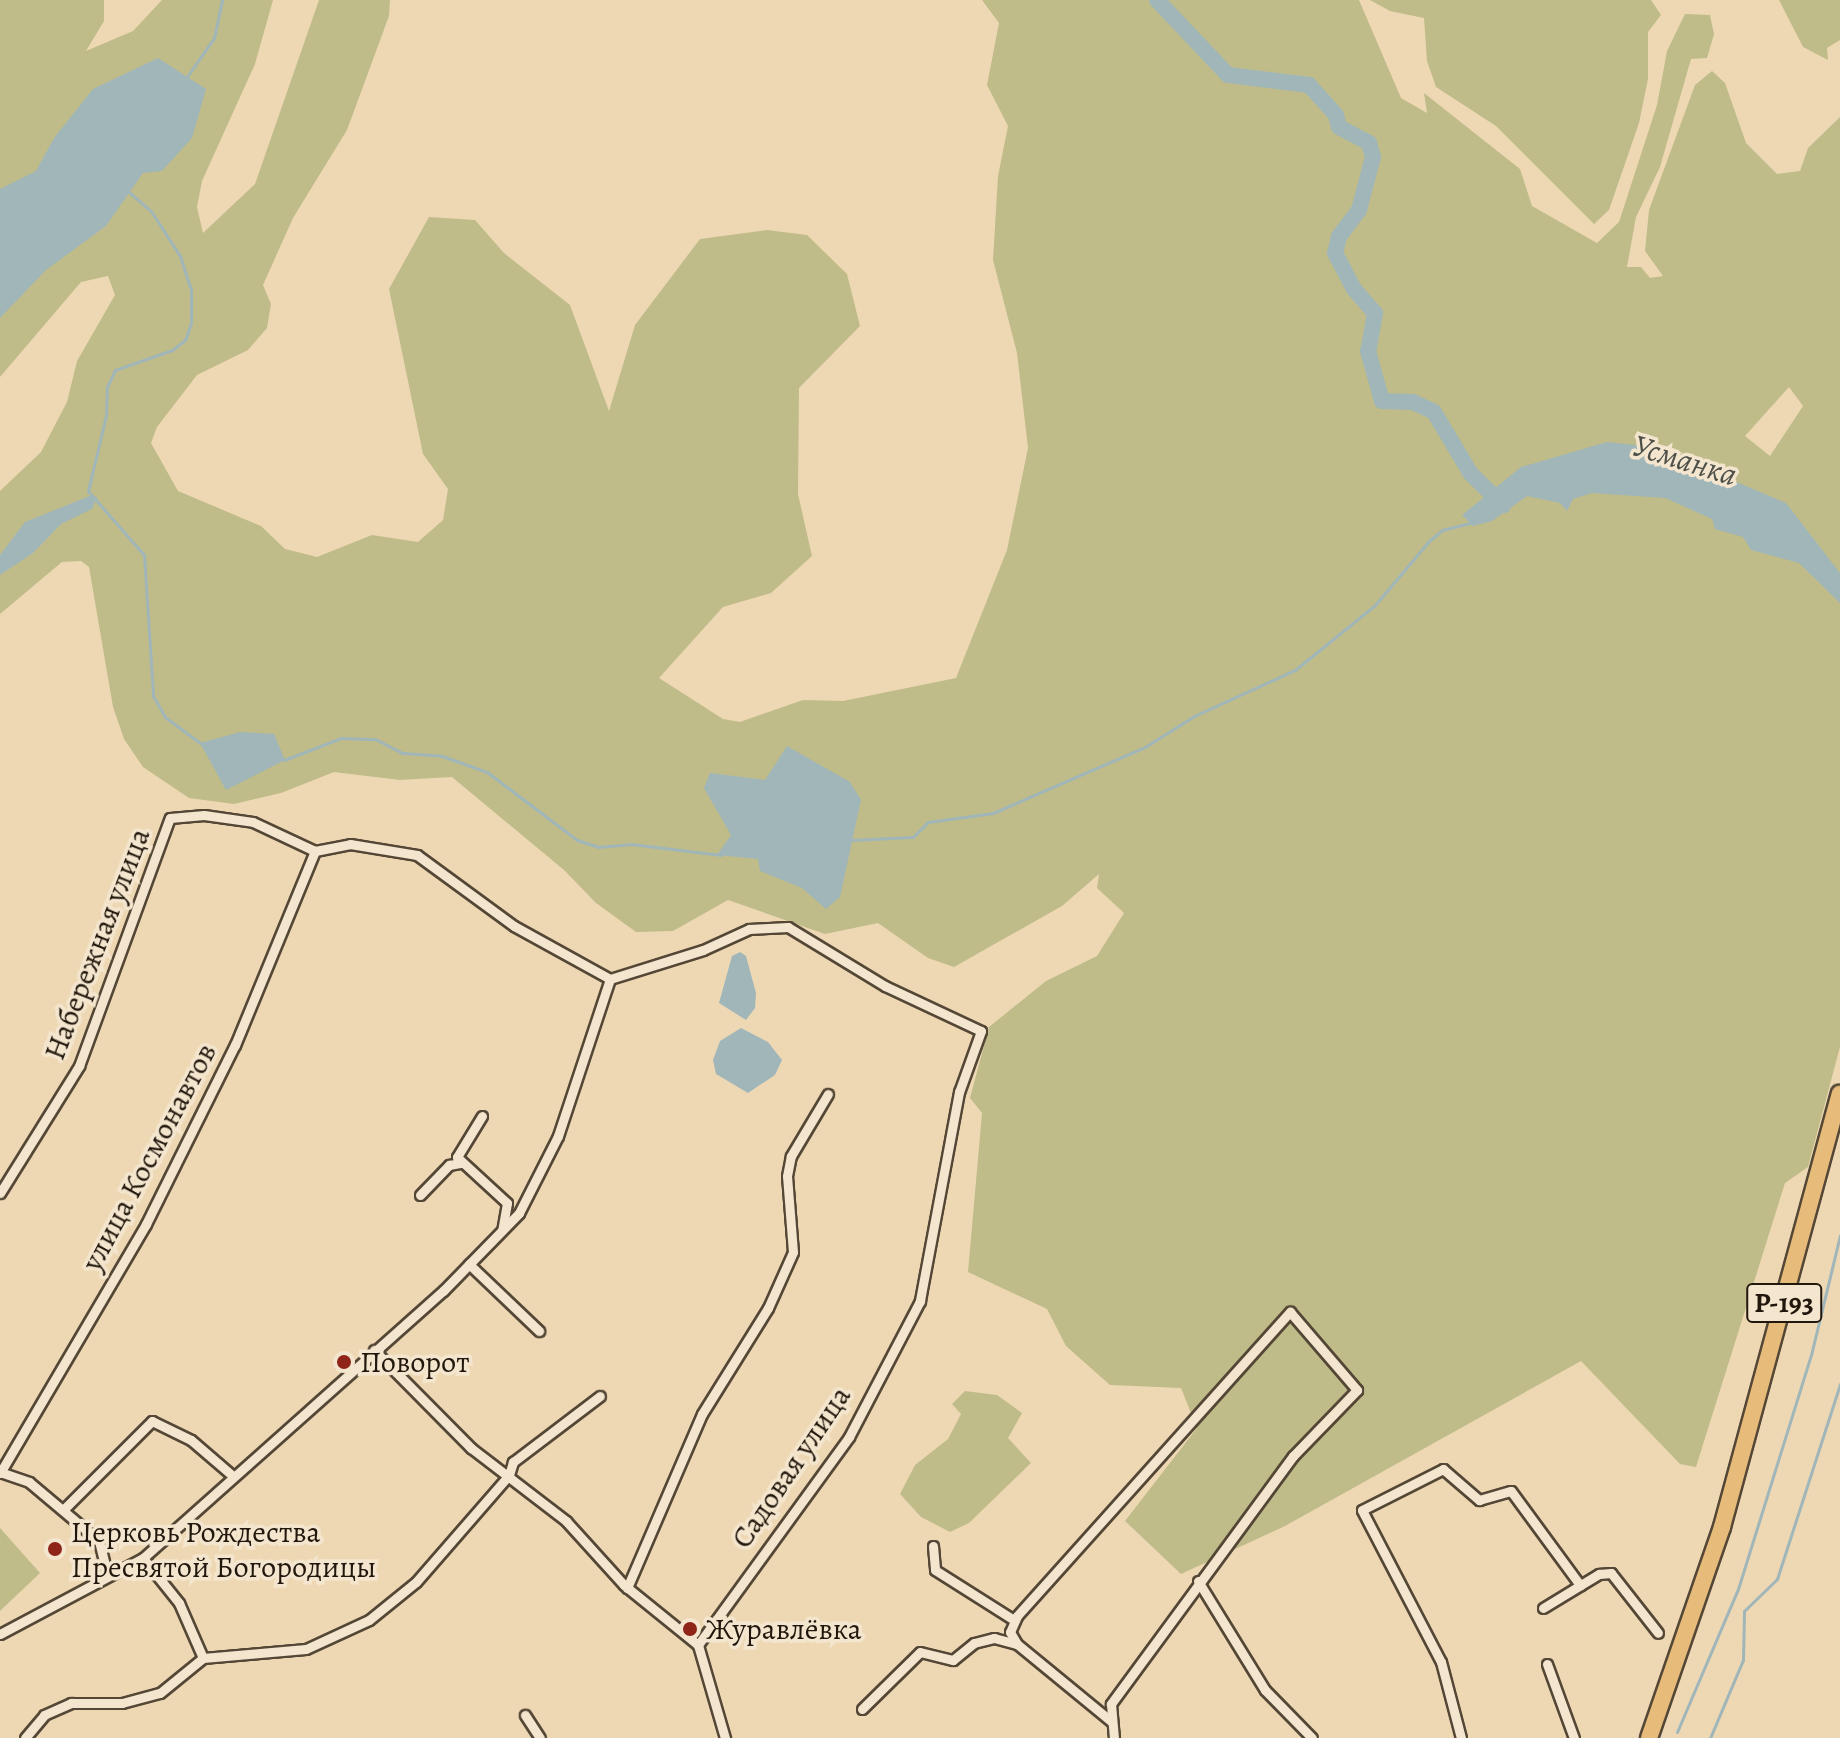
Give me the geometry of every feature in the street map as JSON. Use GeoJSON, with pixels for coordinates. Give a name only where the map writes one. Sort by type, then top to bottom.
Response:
{"type":"FeatureCollection","features":[{"type":"Feature","properties":{"kind":"highway","name":"Р-193"},"geometry":{"type":"LineString","coordinates":[[1649,1738],[1722,1527],[1840,1094]]}},
{"type":"Feature","properties":{"kind":"street","name":"Набережная улица"},"geometry":{"type":"LineString","coordinates":[[0,1193],[79,1066],[170,818],[204,815],[253,822],[315,851]]}},
{"type":"Feature","properties":{"kind":"street"},"geometry":{"type":"LineString","coordinates":[[0,1634],[143,1558],[469,1264],[519,1213],[558,1136],[610,979],[514,926],[417,855],[350,844],[315,851]]}},
{"type":"Feature","properties":{"kind":"street","name":"улица Космонавтов"},"geometry":{"type":"LineString","coordinates":[[1,1472],[146,1224],[215,1087],[315,851]]}},
{"type":"Feature","properties":{"kind":"street","name":"Садовая улица"},"geometry":{"type":"LineString","coordinates":[[610,979],[703,950],[749,929],[788,927],[885,986],[981,1031],[959,1092],[920,1301],[849,1437],[698,1645]]}},
{"type":"Feature","properties":{"kind":"street"},"geometry":{"type":"LineString","coordinates":[[627,1588],[702,1414],[768,1308],[793,1252],[787,1176],[791,1156],[828,1094]]}},
{"type":"Feature","properties":{"kind":"street"},"geometry":{"type":"LineString","coordinates":[[482,1116],[457,1152],[460,1163],[507,1203],[502,1230]]}},
{"type":"Feature","properties":{"kind":"street"},"geometry":{"type":"LineString","coordinates":[[420,1195],[449,1165],[460,1163]]}},
{"type":"Feature","properties":{"kind":"street"},"geometry":{"type":"LineString","coordinates":[[469,1264],[539,1331]]}},
{"type":"Feature","properties":{"kind":"street"},"geometry":{"type":"LineString","coordinates":[[1112,1722],[1017,1644],[1010,1632],[1014,1620],[1290,1312],[1357,1390],[1293,1456],[1198,1581],[1111,1704],[1114,1738]]}},
{"type":"Feature","properties":{"kind":"street"},"geometry":{"type":"LineString","coordinates":[[374,1350],[471,1448],[566,1521],[627,1588],[698,1645],[725,1738]]}},
{"type":"Feature","properties":{"kind":"street"},"geometry":{"type":"LineString","coordinates":[[25,1738],[44,1715],[71,1703],[122,1703],[160,1693],[203,1658],[306,1649],[369,1620],[416,1582],[509,1475],[513,1462],[600,1396]]}},
{"type":"Feature","properties":{"kind":"street"},"geometry":{"type":"LineString","coordinates":[[63,1510],[152,1421],[191,1440],[233,1476]]}},
{"type":"Feature","properties":{"kind":"street"},"geometry":{"type":"LineString","coordinates":[[1461,1738],[1441,1662],[1362,1510],[1443,1469],[1479,1500],[1511,1491],[1580,1585]]}},
{"type":"Feature","properties":{"kind":"street"},"geometry":{"type":"LineString","coordinates":[[1,1472],[29,1482],[99,1541],[108,1576]]}},
{"type":"Feature","properties":{"kind":"street"},"geometry":{"type":"LineString","coordinates":[[933,1546],[935,1570],[1014,1620]]}},
{"type":"Feature","properties":{"kind":"street"},"geometry":{"type":"LineString","coordinates":[[143,1558],[179,1603],[203,1658]]}},
{"type":"Feature","properties":{"kind":"street"},"geometry":{"type":"LineString","coordinates":[[1543,1608],[1580,1585],[1611,1573],[1658,1633]]}},
{"type":"Feature","properties":{"kind":"street"},"geometry":{"type":"LineString","coordinates":[[1198,1581],[1265,1690],[1312,1738]]}},
{"type":"Feature","properties":{"kind":"street"},"geometry":{"type":"LineString","coordinates":[[862,1709],[920,1652],[953,1660],[974,1643],[994,1638],[1017,1644]]}},
{"type":"Feature","properties":{"kind":"street"},"geometry":{"type":"LineString","coordinates":[[1547,1664],[1574,1738]]}},
{"type":"Feature","properties":{"kind":"street"},"geometry":{"type":"LineString","coordinates":[[525,1715],[540,1738]]}},
{"type":"Feature","properties":{"kind":"shaded area"},"geometry":{"type":"Polygon","coordinates":[[[0,0],[104,0],[104,21],[86,51],[133,31],[162,0],[273,0],[255,64],[202,181],[197,207],[203,233],[255,184],[319,0],[390,0],[389,16],[347,130],[293,218],[263,285],[271,304],[267,328],[248,350],[197,375],[157,427],[151,443],[178,491],[261,526],[285,549],[317,557],[372,535],[418,542],[443,520],[448,489],[423,454],[389,289],[429,217],[475,220],[504,253],[570,305],[609,411],[635,325],[700,239],[767,230],[807,235],[847,274],[860,326],[799,388],[798,494],[812,556],[771,593],[723,607],[659,678],[723,719],[740,722],[803,700],[843,701],[956,678],[1007,550],[1028,448],[1017,353],[993,260],[998,176],[1008,126],[987,85],[999,23],[982,0],[1359,0],[1401,98],[1427,113],[1424,93],[1520,169],[1532,206],[1597,243],[1619,222],[1657,105],[1667,51],[1685,14],[1710,15],[1714,34],[1707,58],[1691,59],[1660,167],[1636,217],[1627,267],[1641,267],[1650,278],[1663,276],[1645,251],[1649,210],[1695,85],[1712,71],[1725,83],[1746,143],[1777,174],[1800,171],[1808,148],[1840,117],[1840,1047],[1808,1167],[1785,1183],[1696,1467],[1680,1464],[1581,1361],[1285,1526],[1181,1574],[1125,1521],[1197,1428],[1181,1388],[1110,1385],[1066,1346],[1047,1309],[968,1272],[982,1113],[970,1098],[989,1027],[1046,981],[1097,956],[1124,913],[1097,888],[1099,874],[1062,906],[954,967],[928,958],[878,923],[825,934],[728,900],[673,931],[636,932],[596,903],[564,870],[452,777],[400,780],[334,772],[281,793],[234,804],[189,798],[143,767],[124,739],[113,707],[89,567],[81,561],[62,562],[0,614],[0,491],[41,452],[67,402],[77,361],[115,295],[108,276],[81,282],[0,377],[0,0]],[[1789,387],[1745,436],[1770,456],[1803,406],[1789,387]]]}},
{"type":"Feature","properties":{"kind":"shaded area"},"geometry":{"type":"Polygon","coordinates":[[[1370,0],[1651,0],[1661,15],[1648,32],[1648,79],[1639,123],[1609,210],[1594,224],[1496,126],[1436,87],[1427,61],[1424,18],[1390,11],[1370,0]]]}},
{"type":"Feature","properties":{"kind":"shaded area"},"geometry":{"type":"Polygon","coordinates":[[[1779,0],[1840,0],[1840,40],[1827,48],[1828,60],[1803,47],[1779,0]]]}},
{"type":"Feature","properties":{"kind":"shaded area"},"geometry":{"type":"Polygon","coordinates":[[[965,1391],[997,1395],[1022,1413],[1008,1438],[1031,1463],[969,1523],[950,1532],[921,1517],[900,1494],[915,1465],[948,1439],[961,1414],[952,1404],[965,1391]]]}},
{"type":"Feature","properties":{"kind":"shaded area"},"geometry":{"type":"Polygon","coordinates":[[[0,1528],[40,1573],[0,1611],[0,1528]]]}},
{"type":"Feature","properties":{"kind":"water"},"geometry":{"type":"Polygon","coordinates":[[[158,58],[206,89],[192,138],[162,171],[143,173],[106,226],[46,270],[0,318],[0,189],[36,171],[54,138],[93,89],[158,58]]]}},
{"type":"Feature","properties":{"kind":"water"},"geometry":{"type":"Polygon","coordinates":[[[1607,442],[1655,447],[1786,503],[1840,573],[1840,603],[1799,563],[1751,550],[1743,537],[1715,529],[1712,519],[1665,498],[1592,493],[1573,499],[1567,511],[1560,503],[1527,496],[1492,521],[1473,526],[1462,515],[1521,467],[1607,442]]]}},
{"type":"Feature","properties":{"kind":"water"},"geometry":{"type":"Polygon","coordinates":[[[92,495],[97,497],[92,509],[61,524],[33,553],[0,575],[0,555],[25,522],[92,495]]]}},
{"type":"Feature","properties":{"kind":"water"},"geometry":{"type":"Polygon","coordinates":[[[240,732],[274,734],[285,760],[226,790],[200,743],[240,732]]]}},
{"type":"Feature","properties":{"kind":"water"},"geometry":{"type":"Polygon","coordinates":[[[787,746],[850,782],[861,800],[840,897],[826,909],[802,888],[760,871],[758,859],[717,855],[731,835],[704,788],[710,773],[765,780],[787,746]]]}},
{"type":"Feature","properties":{"kind":"water"},"geometry":{"type":"Polygon","coordinates":[[[740,952],[746,956],[756,993],[755,1008],[746,1020],[719,1003],[732,956],[740,952]]]}},
{"type":"Feature","properties":{"kind":"water"},"geometry":{"type":"Polygon","coordinates":[[[741,1028],[768,1042],[782,1060],[775,1075],[748,1093],[716,1074],[713,1060],[720,1041],[741,1028]]]}},
{"type":"Feature","properties":{"kind":"waterway"},"geometry":{"type":"LineString","coordinates":[[186,78],[214,38],[222,0]]}},
{"type":"Feature","properties":{"kind":"waterway","name":"Усманка"},"geometry":{"type":"LineString","coordinates":[[1157,0],[1228,75],[1309,85],[1336,115],[1339,127],[1369,143],[1373,157],[1359,210],[1339,237],[1335,253],[1354,289],[1375,313],[1368,351],[1382,401],[1413,402],[1434,412],[1471,474],[1503,505]]}},
{"type":"Feature","properties":{"kind":"waterway"},"geometry":{"type":"LineString","coordinates":[[129,192],[151,211],[180,256],[191,290],[191,323],[185,340],[172,350],[115,370],[107,387],[106,415],[88,491],[144,555],[153,696],[165,717],[200,743]]}},
{"type":"Feature","properties":{"kind":"waterway"},"geometry":{"type":"LineString","coordinates":[[851,840],[913,837],[928,822],[993,813],[1145,747],[1194,716],[1295,670],[1375,605],[1442,530],[1473,522]]}},
{"type":"Feature","properties":{"kind":"waterway"},"geometry":{"type":"LineString","coordinates":[[284,760],[341,738],[375,739],[403,753],[442,756],[487,772],[577,840],[598,847],[631,844],[721,855]]}},
{"type":"Feature","properties":{"kind":"waterway"},"geometry":{"type":"LineString","coordinates":[[1677,1732],[1738,1589],[1811,1355],[1840,1235]]}},
{"type":"Feature","properties":{"kind":"waterway"},"geometry":{"type":"LineString","coordinates":[[1710,1738],[1743,1660],[1744,1611],[1777,1579],[1840,1384]]}},
{"type":"Feature","properties":{"kind":"place","name":"Поворот"},"geometry":{"type":"Point","coordinates":[344,1362]}},
{"type":"Feature","properties":{"kind":"place","name":"Церковь Рождества Пресвятой Богородицы"},"geometry":{"type":"Point","coordinates":[55,1549]}},
{"type":"Feature","properties":{"kind":"place","name":"Журавлёвка"},"geometry":{"type":"Point","coordinates":[690,1629]}}]}
